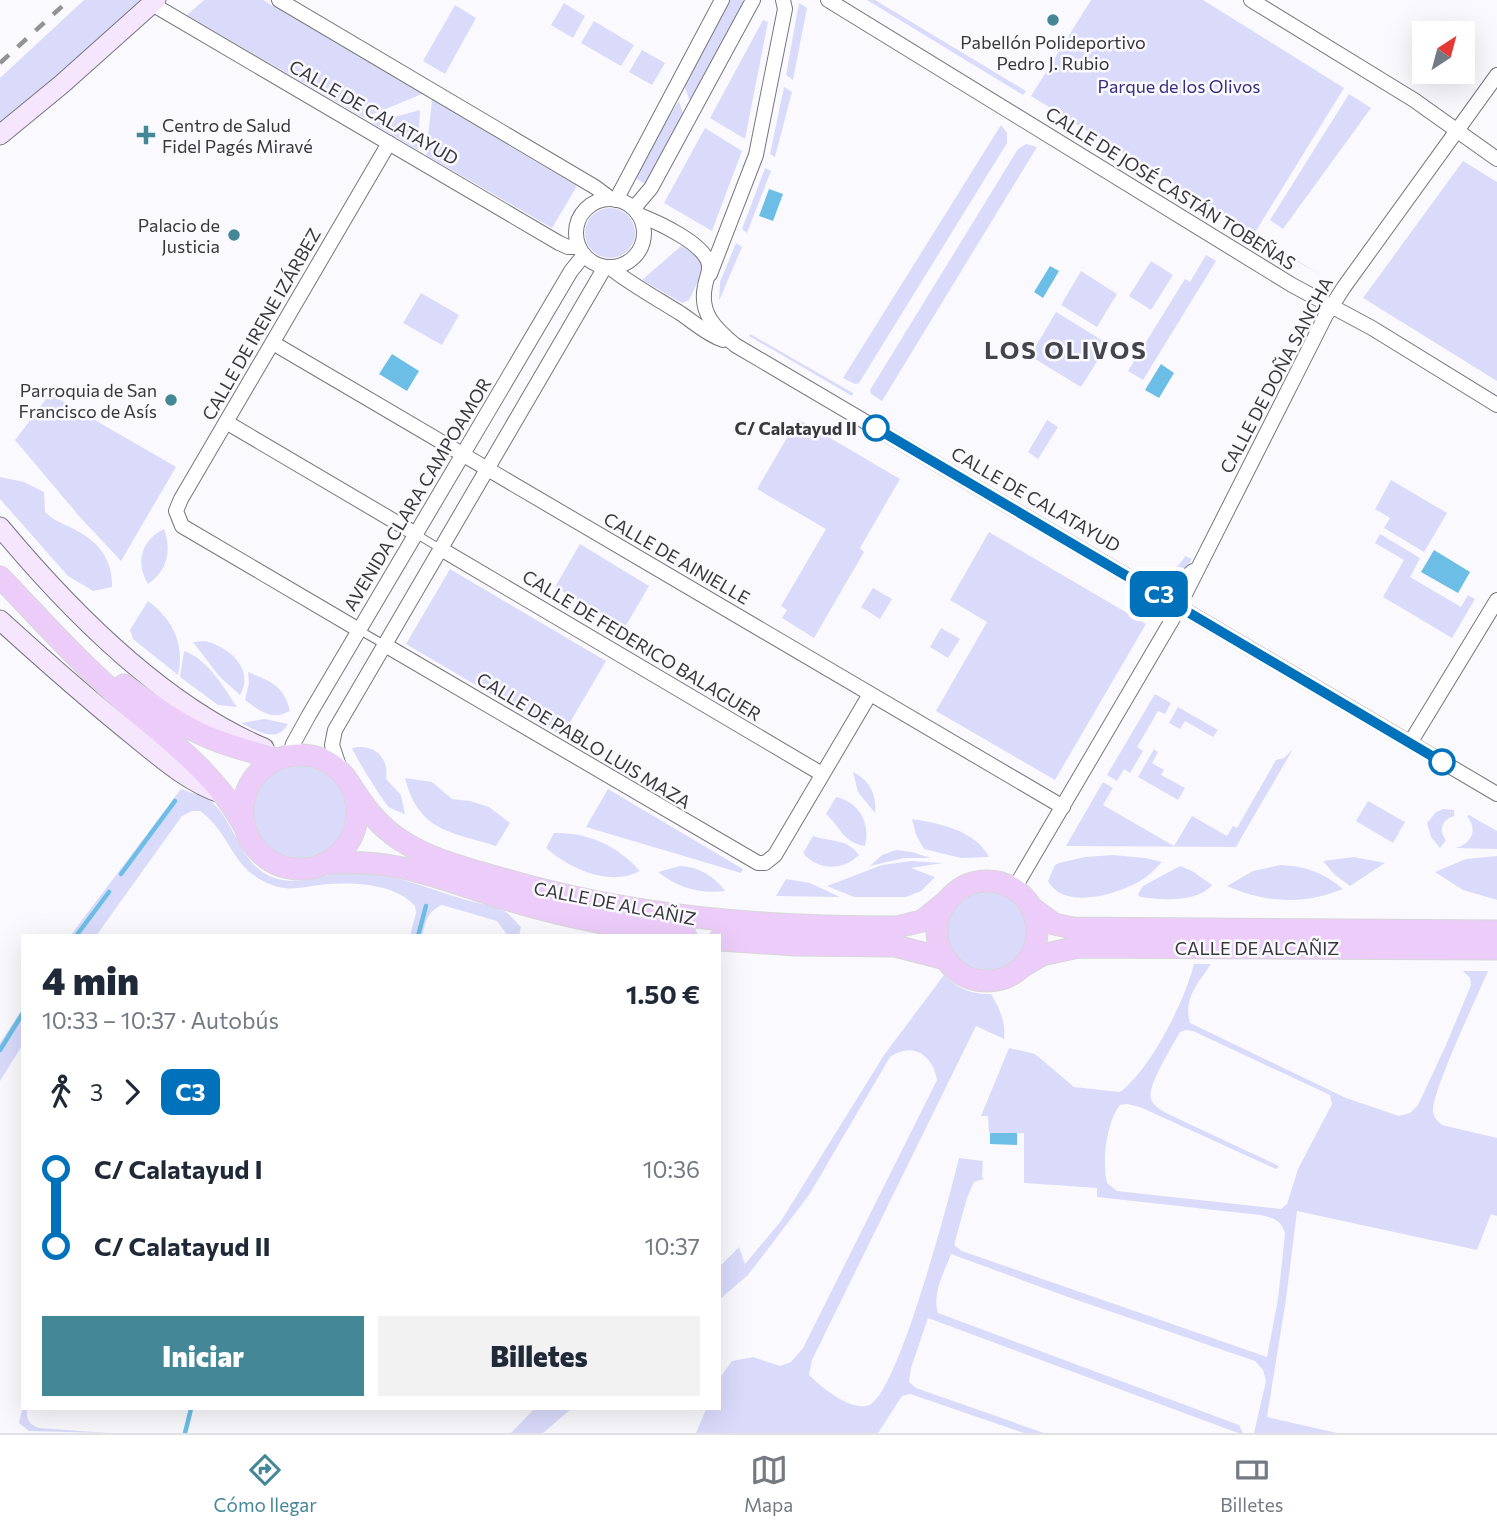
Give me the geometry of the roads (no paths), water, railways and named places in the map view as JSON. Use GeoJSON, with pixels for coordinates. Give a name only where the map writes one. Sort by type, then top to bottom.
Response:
{"type":"FeatureCollection","features":[{"type":"Feature","properties":{"kind":"main road"},"geometry":{"type":"LineString","coordinates":[[0,135],[154,2]]}},
{"type":"Feature","properties":{"kind":"main road"},"geometry":{"type":"LineString","coordinates":[[0,145],[62,84]]}},
{"type":"Feature","properties":{"kind":"main road"},"geometry":{"type":"LineString","coordinates":[[0,527],[85,618],[156,681],[218,725],[283,757]]}},
{"type":"Feature","properties":{"kind":"main road"},"geometry":{"type":"LineString","coordinates":[[0,577],[40,619],[104,683],[189,757],[232,805],[251,841],[270,860],[296,869],[310,868],[335,857],[345,847],[356,823],[355,795],[345,777],[317,757],[283,757],[226,744],[173,719],[115,679],[40,619]]}},
{"type":"Feature","properties":{"kind":"main road"},"geometry":{"type":"LineString","coordinates":[[0,620],[142,743],[192,780],[223,794]]}},
{"type":"Feature","properties":{"kind":"main road"},"geometry":{"type":"LineString","coordinates":[[245,828],[243,815],[248,788],[255,776],[283,757]]}},
{"type":"Feature","properties":{"kind":"main road","name":"CALLE DE ALCAÑIZ"},"geometry":{"type":"LineString","coordinates":[[345,777],[379,823],[418,850],[519,884],[610,906],[733,923],[897,927],[922,920],[948,900]]}},
{"type":"Feature","properties":{"kind":"main road","name":"CALLE DE ALCAÑIZ"},"geometry":{"type":"LineString","coordinates":[[323,864],[351,861],[397,866],[545,910],[607,924],[673,934]]}},
{"type":"Feature","properties":{"kind":"main road"},"geometry":{"type":"LineString","coordinates":[[995,882],[1014,889],[1031,907],[1037,928],[1037,939],[1029,959],[1004,979],[983,981],[964,975],[946,959],[939,943],[937,925],[948,900],[964,887],[974,883],[995,882]]}},
{"type":"Feature","properties":{"kind":"main road","name":"CALLE DE ALCAÑIZ"},"geometry":{"type":"LineString","coordinates":[[1031,907],[1054,924],[1073,928],[1497,931]]}},
{"type":"Feature","properties":{"kind":"main road"},"geometry":{"type":"LineString","coordinates":[[721,940],[795,945],[895,946],[946,959]]}},
{"type":"Feature","properties":{"kind":"main road","name":"CALLE DE ALCAÑIZ"},"geometry":{"type":"LineString","coordinates":[[1022,967],[1042,955],[1077,947],[1497,949]]}},
{"type":"Feature","properties":{"kind":"street"},"geometry":{"type":"LineString","coordinates":[[279,0],[697,246],[715,246],[724,237]]}},
{"type":"Feature","properties":{"kind":"street"},"geometry":{"type":"LineString","coordinates":[[613,199],[722,0]]}},
{"type":"Feature","properties":{"kind":"street"},"geometry":{"type":"LineString","coordinates":[[636,212],[753,0]]}},
{"type":"Feature","properties":{"kind":"street"},"geometry":{"type":"LineString","coordinates":[[704,288],[747,182],[760,141],[785,9],[783,0]]}},
{"type":"Feature","properties":{"kind":"street","name":"CALLE DE JOSÉ CASTÁN TOBEÑAS"},"geometry":{"type":"LineString","coordinates":[[828,0],[1292,285],[1332,305],[1497,405]]}},
{"type":"Feature","properties":{"kind":"street"},"geometry":{"type":"LineString","coordinates":[[1251,0],[1414,100],[1497,159]]}},
{"type":"Feature","properties":{"kind":"street","name":"CALLE DE CALATAYUD"},"geometry":{"type":"LineString","coordinates":[[154,2],[559,243],[581,251]]}},
{"type":"Feature","properties":{"kind":"street","name":"CALLE DE DOÑA SANCHA"},"geometry":{"type":"LineString","coordinates":[[1014,889],[1178,606],[1332,305],[1497,75]]}},
{"type":"Feature","properties":{"kind":"street","name":"CALLE DE IRENE IZÁRBEZ"},"geometry":{"type":"LineString","coordinates":[[359,630],[182,526],[177,515],[179,503],[389,143]]}},
{"type":"Feature","properties":{"kind":"street"},"geometry":{"type":"LineString","coordinates":[[613,199],[601,200],[584,210],[576,228],[581,251],[597,265],[607,267],[627,263],[640,250],[644,233],[636,212]]}},
{"type":"Feature","properties":{"kind":"street","name":"CALLE DE CALATAYUD"},"geometry":{"type":"LineString","coordinates":[[697,246],[709,265],[703,298],[708,318],[721,334],[736,345],[1497,794]]}},
{"type":"Feature","properties":{"kind":"street","name":"AVENIDA CLARA CAMPOAMOR"},"geometry":{"type":"LineString","coordinates":[[283,757],[581,251]]}},
{"type":"Feature","properties":{"kind":"street"},"geometry":{"type":"LineString","coordinates":[[345,777],[332,745],[333,735],[607,267]]}},
{"type":"Feature","properties":{"kind":"street","name":"CALLE DE CALATAYUD"},"geometry":{"type":"LineString","coordinates":[[607,267],[706,332],[736,345]]}},
{"type":"Feature","properties":{"kind":"street","name":"CALLE DE AINIELLE"},"geometry":{"type":"LineString","coordinates":[[273,343],[1062,807]]}},
{"type":"Feature","properties":{"kind":"street"},"geometry":{"type":"LineString","coordinates":[[226,422],[416,534]]}},
{"type":"Feature","properties":{"kind":"street","name":"CALLE DE FEDERICO BALAGUER"},"geometry":{"type":"LineString","coordinates":[[441,549],[822,774]]}},
{"type":"Feature","properties":{"kind":"street","name":"CALLE DE DOÑA SANCHA"},"geometry":{"type":"LineString","coordinates":[[1149,588],[1177,584],[1189,576],[1198,565]]}},
{"type":"Feature","properties":{"kind":"street"},"geometry":{"type":"LineString","coordinates":[[1410,743],[1497,600]]}},
{"type":"Feature","properties":{"kind":"street","name":"CALLE DE PABLO LUIS MAZA"},"geometry":{"type":"LineString","coordinates":[[385,645],[743,857],[758,863],[765,863],[775,855],[822,774]]}},
{"type":"Feature","properties":{"kind":"street"},"geometry":{"type":"LineString","coordinates":[[822,774],[870,694]]}},
{"type":"Feature","properties":{"kind":"lane"},"geometry":{"type":"LineString","coordinates":[[416,534],[441,549]]}},
{"type":"Feature","properties":{"kind":"lane"},"geometry":{"type":"LineString","coordinates":[[359,630],[385,645]]}},
{"type":"Feature","properties":{"kind":"water"},"geometry":{"type":"Polygon","coordinates":[[[769,189],[783,194],[773,221],[759,216],[769,189]]]}},
{"type":"Feature","properties":{"kind":"water"},"geometry":{"type":"Polygon","coordinates":[[[1050,266],[1059,271],[1043,298],[1034,292],[1050,266]]]}},
{"type":"Feature","properties":{"kind":"water"},"geometry":{"type":"Polygon","coordinates":[[[392,354],[419,371],[407,391],[379,374],[392,354]]]}},
{"type":"Feature","properties":{"kind":"water"},"geometry":{"type":"Polygon","coordinates":[[[1161,364],[1174,373],[1159,398],[1145,390],[1161,364]]]}},
{"type":"Feature","properties":{"kind":"water"},"geometry":{"type":"Polygon","coordinates":[[[1434,550],[1470,572],[1458,593],[1421,572],[1434,550]]]}},
{"type":"Feature","properties":{"kind":"water"},"geometry":{"type":"Polygon","coordinates":[[[990,1133],[1017,1133],[1017,1145],[990,1144],[990,1133]]]}},
{"type":"Feature","properties":{"kind":"waterway"},"geometry":{"type":"LineString","coordinates":[[121,874],[175,801]]}},
{"type":"Feature","properties":{"kind":"waterway"},"geometry":{"type":"LineString","coordinates":[[78,934],[109,892]]}},
{"type":"Feature","properties":{"kind":"waterway"},"geometry":{"type":"LineString","coordinates":[[419,934],[426,906]]}},
{"type":"Feature","properties":{"kind":"waterway"},"geometry":{"type":"LineString","coordinates":[[0,1050],[21,1016]]}},
{"type":"Feature","properties":{"kind":"waterway"},"geometry":{"type":"LineString","coordinates":[[185,1433],[191,1410]]}},
{"type":"Feature","properties":{"kind":"railway"},"geometry":{"type":"LineString","coordinates":[[0,63],[69,0]]}},
{"type":"Feature","properties":{"kind":"place","name":"Pabellón Polideportivo Pedro J. Rubio"},"geometry":{"type":"Point","coordinates":[1053,20]}},
{"type":"Feature","properties":{"kind":"place","name":"Centro de Salud Fidel Pagés Miravé"},"geometry":{"type":"Point","coordinates":[146,135]}},
{"type":"Feature","properties":{"kind":"place","name":"Palacio de Justicia"},"geometry":{"type":"Point","coordinates":[234,235]}},
{"type":"Feature","properties":{"kind":"place","name":"Parroquia de San Francisco de Asís"},"geometry":{"type":"Point","coordinates":[171,400]}},
{"type":"Feature","properties":{"kind":"place","name":"C/ Calatayud II"},"geometry":{"type":"Point","coordinates":[876,428]}},
{"type":"Feature","properties":{"kind":"district","name":"LOS OLIVOS"},"geometry":{"type":"Point","coordinates":[1066,349]}},
{"type":"Feature","properties":{"kind":"park label","name":"Parque de los Olivos"},"geometry":{"type":"Point","coordinates":[1179,86]}}]}
